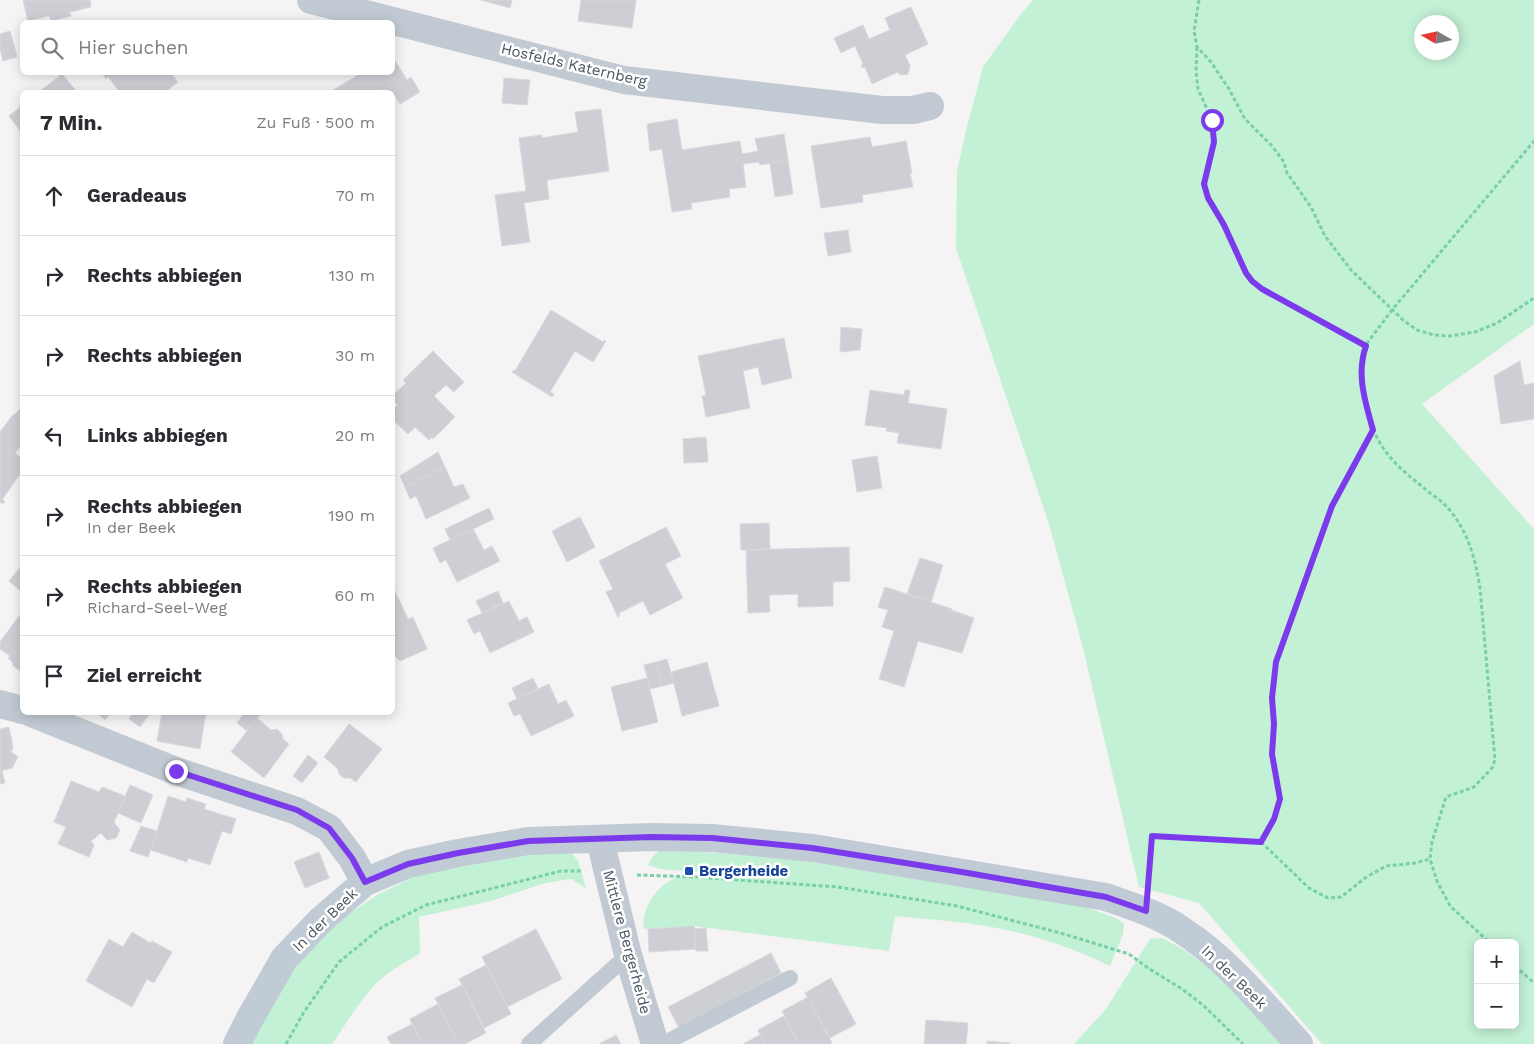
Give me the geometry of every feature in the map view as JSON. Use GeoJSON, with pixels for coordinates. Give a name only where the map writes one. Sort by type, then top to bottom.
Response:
{"type":"FeatureCollection","features":[{"type":"Feature","properties":{"kind":"street","name":"Hosfelds Katernberg"},"geometry":{"type":"LineString","coordinates":[[311,0],[342,4],[624,80],[882,110],[913,110],[930,106]]}},
{"type":"Feature","properties":{"kind":"street"},"geometry":{"type":"LineString","coordinates":[[0,704],[20,709]]}},
{"type":"Feature","properties":{"kind":"street"},"geometry":{"type":"LineString","coordinates":[[36,715],[176,771],[297,810],[329,828],[352,858],[365,882]]}},
{"type":"Feature","properties":{"kind":"street","name":"In der Beek"},"geometry":{"type":"LineString","coordinates":[[238,1044],[249,1020],[284,960],[321,920],[365,882],[408,864],[528,841],[652,837],[712,838],[812,848],[1106,897],[1146,911],[1180,928],[1216,956],[1299,1044]]}},
{"type":"Feature","properties":{"kind":"street","name":"Mittlere Bergerheide"},"geometry":{"type":"LineString","coordinates":[[600,840],[628,955],[655,1044]]}},
{"type":"Feature","properties":{"kind":"lane"},"geometry":{"type":"LineString","coordinates":[[529,1044],[628,955]]}},
{"type":"Feature","properties":{"kind":"lane"},"geometry":{"type":"LineString","coordinates":[[663,1044],[790,978]]}},
{"type":"Feature","properties":{"kind":"path"},"geometry":{"type":"LineString","coordinates":[[1199,0],[1194,31],[1197,47],[1196,72],[1198,89],[1212,120],[1214,142],[1204,184],[1208,198],[1224,225],[1246,273],[1252,281],[1262,289],[1366,346]]}},
{"type":"Feature","properties":{"kind":"path"},"geometry":{"type":"LineString","coordinates":[[1197,47],[1211,62],[1229,89],[1245,119],[1272,146],[1284,162],[1287,173],[1310,207],[1325,236],[1351,270],[1392,310],[1417,330],[1434,335],[1450,336],[1476,332],[1497,323],[1534,298]]}},
{"type":"Feature","properties":{"kind":"path"},"geometry":{"type":"LineString","coordinates":[[1486,939],[1450,906],[1436,881],[1430,859],[1432,842],[1446,797],[1474,787],[1492,768],[1495,760],[1480,588],[1474,555],[1459,522],[1446,505],[1393,462],[1379,445],[1363,395],[1360,370],[1366,346],[1392,310],[1534,141]]}},
{"type":"Feature","properties":{"kind":"path"},"geometry":{"type":"LineString","coordinates":[[1261,842],[1274,819],[1280,799],[1272,754],[1274,724],[1272,698],[1276,662],[1332,506],[1373,430]]}},
{"type":"Feature","properties":{"kind":"path"},"geometry":{"type":"LineString","coordinates":[[1146,911],[1152,836],[1261,842],[1309,888],[1328,898],[1341,897],[1365,878],[1386,866],[1415,864],[1430,859]]}},
{"type":"Feature","properties":{"kind":"path"},"geometry":{"type":"LineString","coordinates":[[286,1044],[304,1012],[339,962],[382,927],[426,905],[561,871],[696,877],[838,887],[957,906],[1064,934],[1129,954],[1182,989],[1243,1044]]}},
{"type":"Feature","properties":{"kind":"path"},"geometry":{"type":"LineString","coordinates":[[1519,969],[1534,982]]}},
{"type":"Feature","properties":{"kind":"green space"},"geometry":{"type":"Polygon","coordinates":[[[1033,0],[1534,0],[1534,324],[1422,404],[1534,529],[1534,1044],[1322,1044],[1199,903],[1139,887],[1083,648],[1049,524],[956,248],[957,171],[983,67],[1033,0]]]}},
{"type":"Feature","properties":{"kind":"green space"},"geometry":{"type":"Polygon","coordinates":[[[662,849],[784,858],[907,876],[1086,907],[1118,919],[1124,924],[1123,934],[1110,966],[1065,947],[1002,929],[952,921],[895,916],[889,951],[694,926],[644,929],[645,915],[650,901],[665,884],[681,877],[714,873],[659,869],[648,865],[653,856],[662,849]]]}},
{"type":"Feature","properties":{"kind":"green space"},"geometry":{"type":"Polygon","coordinates":[[[572,853],[578,861],[586,888],[571,879],[545,883],[491,901],[419,917],[420,954],[405,962],[374,986],[332,1044],[251,1044],[285,982],[304,956],[347,915],[377,895],[415,876],[509,855],[572,853]]]}},
{"type":"Feature","properties":{"kind":"green space"},"geometry":{"type":"Polygon","coordinates":[[[1161,938],[1193,956],[1210,969],[1242,999],[1282,1044],[1074,1044],[1106,1009],[1150,939],[1161,938]]]}},
{"type":"Feature","properties":{"kind":"building"},"geometry":{"type":"Polygon","coordinates":[[[23,0],[90,0],[91,7],[70,12],[71,16],[55,20],[51,20],[49,16],[28,20],[23,0]]]}},
{"type":"Feature","properties":{"kind":"building"},"geometry":{"type":"Polygon","coordinates":[[[481,0],[512,0],[510,8],[481,0]]]}},
{"type":"Feature","properties":{"kind":"building"},"geometry":{"type":"Polygon","coordinates":[[[581,0],[636,0],[632,28],[578,21],[581,0]]]}},
{"type":"Feature","properties":{"kind":"building"},"geometry":{"type":"Polygon","coordinates":[[[911,7],[928,44],[905,55],[910,66],[908,74],[900,75],[898,72],[872,84],[865,67],[863,68],[861,65],[863,64],[855,46],[841,53],[834,38],[863,25],[869,39],[890,30],[885,18],[911,7]]]}},
{"type":"Feature","properties":{"kind":"building"},"geometry":{"type":"Polygon","coordinates":[[[10,31],[17,57],[3,61],[0,49],[0,34],[10,31]]]}},
{"type":"Feature","properties":{"kind":"building"},"geometry":{"type":"Polygon","coordinates":[[[395,61],[407,80],[411,77],[420,92],[400,104],[395,96],[395,90],[333,90],[358,75],[395,75],[395,61]]]}},
{"type":"Feature","properties":{"kind":"building"},"geometry":{"type":"Polygon","coordinates":[[[63,75],[75,90],[42,90],[63,75]]]}},
{"type":"Feature","properties":{"kind":"building"},"geometry":{"type":"Polygon","coordinates":[[[103,75],[172,75],[178,82],[168,90],[118,90],[108,77],[106,79],[103,75]]]}},
{"type":"Feature","properties":{"kind":"building"},"geometry":{"type":"Polygon","coordinates":[[[504,78],[530,80],[527,105],[502,103],[504,78]]]}},
{"type":"Feature","properties":{"kind":"building"},"geometry":{"type":"Polygon","coordinates":[[[20,108],[20,130],[9,116],[20,108]]]}},
{"type":"Feature","properties":{"kind":"building"},"geometry":{"type":"Polygon","coordinates":[[[601,109],[609,171],[547,180],[549,199],[524,203],[530,242],[502,246],[495,195],[526,191],[519,138],[542,135],[542,138],[578,132],[575,112],[601,109]]]}},
{"type":"Feature","properties":{"kind":"building"},"geometry":{"type":"Polygon","coordinates":[[[677,119],[682,150],[740,141],[742,154],[758,151],[755,139],[784,134],[788,160],[760,165],[759,162],[743,164],[746,187],[729,189],[730,197],[691,203],[692,209],[672,212],[662,149],[650,151],[647,124],[677,119]]]}},
{"type":"Feature","properties":{"kind":"building"},"geometry":{"type":"Polygon","coordinates":[[[870,137],[872,147],[906,141],[913,187],[862,195],[863,202],[821,208],[811,146],[870,137]]]}},
{"type":"Feature","properties":{"kind":"building"},"geometry":{"type":"Polygon","coordinates":[[[788,160],[793,194],[775,197],[770,163],[788,160]]]}},
{"type":"Feature","properties":{"kind":"building"},"geometry":{"type":"Polygon","coordinates":[[[848,230],[851,252],[828,256],[824,233],[848,230]]]}},
{"type":"Feature","properties":{"kind":"building"},"geometry":{"type":"Polygon","coordinates":[[[551,310],[603,342],[604,340],[606,341],[593,362],[575,351],[550,392],[554,394],[552,397],[512,372],[515,371],[551,310]]]}},
{"type":"Feature","properties":{"kind":"building"},"geometry":{"type":"Polygon","coordinates":[[[841,327],[862,329],[860,350],[840,352],[841,327]]]}},
{"type":"Feature","properties":{"kind":"building"},"geometry":{"type":"Polygon","coordinates":[[[784,338],[792,378],[762,385],[758,367],[743,371],[750,408],[706,417],[702,396],[706,395],[698,356],[784,338]]]}},
{"type":"Feature","properties":{"kind":"building"},"geometry":{"type":"Polygon","coordinates":[[[433,351],[464,382],[454,392],[446,385],[434,396],[455,417],[433,439],[432,437],[429,440],[415,427],[408,434],[395,422],[395,408],[398,405],[395,402],[395,393],[406,383],[403,380],[433,351]]]}},
{"type":"Feature","properties":{"kind":"building"},"geometry":{"type":"Polygon","coordinates":[[[1520,361],[1524,385],[1534,383],[1534,419],[1501,424],[1494,376],[1520,361]]]}},
{"type":"Feature","properties":{"kind":"building"},"geometry":{"type":"Polygon","coordinates":[[[870,390],[904,395],[905,390],[910,390],[908,403],[947,409],[941,449],[897,443],[899,433],[886,431],[887,428],[865,425],[870,390]]]}},
{"type":"Feature","properties":{"kind":"building"},"geometry":{"type":"Polygon","coordinates":[[[20,410],[20,447],[15,453],[20,457],[20,474],[2,500],[5,501],[3,504],[0,502],[0,432],[12,416],[20,410]]]}},
{"type":"Feature","properties":{"kind":"building"},"geometry":{"type":"Polygon","coordinates":[[[706,437],[708,462],[684,463],[683,439],[706,437]]]}},
{"type":"Feature","properties":{"kind":"building"},"geometry":{"type":"Polygon","coordinates":[[[438,452],[445,467],[405,487],[400,476],[438,452]]]}},
{"type":"Feature","properties":{"kind":"building"},"geometry":{"type":"Polygon","coordinates":[[[877,456],[882,488],[857,492],[852,460],[877,456]]]}},
{"type":"Feature","properties":{"kind":"building"},"geometry":{"type":"Polygon","coordinates":[[[445,467],[454,487],[463,484],[470,498],[426,519],[416,496],[410,499],[405,487],[445,467]]]}},
{"type":"Feature","properties":{"kind":"building"},"geometry":{"type":"Polygon","coordinates":[[[489,508],[494,519],[450,540],[445,529],[489,508]]]}},
{"type":"Feature","properties":{"kind":"building"},"geometry":{"type":"Polygon","coordinates":[[[580,517],[595,547],[567,562],[552,531],[580,517]]]}},
{"type":"Feature","properties":{"kind":"building"},"geometry":{"type":"Polygon","coordinates":[[[769,523],[770,549],[741,550],[740,524],[769,523]]]}},
{"type":"Feature","properties":{"kind":"building"},"geometry":{"type":"Polygon","coordinates":[[[666,527],[681,556],[665,564],[683,598],[650,615],[643,601],[619,613],[620,616],[618,617],[606,592],[613,589],[599,561],[666,527]]]}},
{"type":"Feature","properties":{"kind":"building"},"geometry":{"type":"Polygon","coordinates":[[[473,529],[484,550],[492,546],[500,561],[457,582],[446,560],[440,563],[433,548],[473,529]]]}},
{"type":"Feature","properties":{"kind":"building"},"geometry":{"type":"Polygon","coordinates":[[[849,547],[850,581],[833,582],[833,606],[798,607],[798,594],[769,595],[770,612],[748,613],[746,550],[849,547]]]}},
{"type":"Feature","properties":{"kind":"building"},"geometry":{"type":"Polygon","coordinates":[[[920,558],[943,565],[931,602],[907,594],[920,558]]]}},
{"type":"Feature","properties":{"kind":"building"},"geometry":{"type":"Polygon","coordinates":[[[20,567],[20,590],[9,581],[20,567]]]}},
{"type":"Feature","properties":{"kind":"building"},"geometry":{"type":"Polygon","coordinates":[[[885,587],[974,618],[962,653],[918,641],[904,687],[879,679],[894,631],[882,627],[888,610],[878,607],[885,587]]]}},
{"type":"Feature","properties":{"kind":"building"},"geometry":{"type":"Polygon","coordinates":[[[395,591],[408,619],[413,617],[427,649],[400,661],[395,656],[395,591]]]}},
{"type":"Feature","properties":{"kind":"building"},"geometry":{"type":"Polygon","coordinates":[[[498,591],[503,603],[482,613],[476,601],[498,591]]]}},
{"type":"Feature","properties":{"kind":"building"},"geometry":{"type":"Polygon","coordinates":[[[509,601],[519,621],[527,617],[534,632],[490,653],[480,631],[474,634],[467,620],[509,601]]]}},
{"type":"Feature","properties":{"kind":"building"},"geometry":{"type":"Polygon","coordinates":[[[20,615],[20,670],[13,666],[8,658],[10,656],[0,649],[0,642],[20,615]]]}},
{"type":"Feature","properties":{"kind":"building"},"geometry":{"type":"Polygon","coordinates":[[[667,659],[674,683],[662,686],[656,662],[667,659]]]}},
{"type":"Feature","properties":{"kind":"building"},"geometry":{"type":"Polygon","coordinates":[[[656,662],[662,686],[650,689],[644,665],[656,662]]]}},
{"type":"Feature","properties":{"kind":"building"},"geometry":{"type":"Polygon","coordinates":[[[707,662],[719,706],[682,716],[671,672],[707,662]]]}},
{"type":"Feature","properties":{"kind":"building"},"geometry":{"type":"Polygon","coordinates":[[[533,678],[538,689],[517,699],[512,688],[533,678]]]}},
{"type":"Feature","properties":{"kind":"building"},"geometry":{"type":"Polygon","coordinates":[[[647,678],[658,722],[622,731],[611,687],[647,678]]]}},
{"type":"Feature","properties":{"kind":"building"},"geometry":{"type":"Polygon","coordinates":[[[549,684],[558,704],[566,700],[574,716],[531,736],[520,714],[514,716],[508,703],[549,684]]]}},
{"type":"Feature","properties":{"kind":"building"},"geometry":{"type":"Polygon","coordinates":[[[99,715],[109,715],[105,720],[99,715]]]}},
{"type":"Feature","properties":{"kind":"building"},"geometry":{"type":"Polygon","coordinates":[[[132,715],[149,715],[140,727],[129,719],[132,715]]]}},
{"type":"Feature","properties":{"kind":"building"},"geometry":{"type":"Polygon","coordinates":[[[161,715],[206,715],[200,749],[157,741],[161,715]]]}},
{"type":"Feature","properties":{"kind":"building"},"geometry":{"type":"Polygon","coordinates":[[[243,715],[260,715],[247,731],[237,723],[243,715]]]}},
{"type":"Feature","properties":{"kind":"building"},"geometry":{"type":"Polygon","coordinates":[[[257,718],[271,730],[277,729],[282,734],[283,739],[289,744],[264,778],[231,752],[257,718]]]}},
{"type":"Feature","properties":{"kind":"building"},"geometry":{"type":"Polygon","coordinates":[[[349,724],[382,749],[356,782],[350,778],[344,778],[339,774],[338,769],[324,757],[349,724]]]}},
{"type":"Feature","properties":{"kind":"building"},"geometry":{"type":"Polygon","coordinates":[[[9,727],[13,747],[11,752],[18,757],[12,768],[2,771],[5,783],[0,784],[0,729],[9,727]]]}},
{"type":"Feature","properties":{"kind":"building"},"geometry":{"type":"Polygon","coordinates":[[[308,755],[318,763],[302,783],[293,776],[308,755]]]}},
{"type":"Feature","properties":{"kind":"building"},"geometry":{"type":"Polygon","coordinates":[[[71,781],[99,792],[102,787],[125,796],[114,822],[120,830],[116,838],[107,840],[101,833],[91,841],[94,845],[89,857],[58,844],[66,827],[54,822],[71,781]]]}},
{"type":"Feature","properties":{"kind":"building"},"geometry":{"type":"Polygon","coordinates":[[[130,785],[153,795],[141,823],[118,813],[130,785]]]}},
{"type":"Feature","properties":{"kind":"building"},"geometry":{"type":"Polygon","coordinates":[[[168,796],[186,802],[187,798],[206,804],[204,809],[236,819],[231,834],[222,831],[210,865],[188,858],[187,862],[151,850],[168,796]]]}},
{"type":"Feature","properties":{"kind":"building"},"geometry":{"type":"Polygon","coordinates":[[[141,826],[157,831],[148,857],[130,851],[141,826]]]}},
{"type":"Feature","properties":{"kind":"building"},"geometry":{"type":"Polygon","coordinates":[[[319,852],[329,878],[305,888],[294,862],[319,852]]]}},
{"type":"Feature","properties":{"kind":"building"},"geometry":{"type":"Polygon","coordinates":[[[694,926],[696,949],[649,952],[648,929],[694,926]]]}},
{"type":"Feature","properties":{"kind":"building"},"geometry":{"type":"Polygon","coordinates":[[[706,928],[708,951],[696,951],[694,929],[706,928]]]}},
{"type":"Feature","properties":{"kind":"building"},"geometry":{"type":"Polygon","coordinates":[[[536,929],[562,979],[507,1007],[482,957],[536,929]]]}},
{"type":"Feature","properties":{"kind":"building"},"geometry":{"type":"Polygon","coordinates":[[[132,932],[150,943],[152,941],[172,952],[154,983],[147,979],[132,1007],[86,981],[109,939],[123,947],[132,932]]]}},
{"type":"Feature","properties":{"kind":"building"},"geometry":{"type":"Polygon","coordinates":[[[771,953],[781,973],[679,1028],[668,1007],[771,953]]]}},
{"type":"Feature","properties":{"kind":"building"},"geometry":{"type":"Polygon","coordinates":[[[486,965],[511,1014],[484,1028],[459,979],[486,965]]]}},
{"type":"Feature","properties":{"kind":"building"},"geometry":{"type":"Polygon","coordinates":[[[831,978],[856,1024],[830,1038],[805,993],[831,978]]]}},
{"type":"Feature","properties":{"kind":"building"},"geometry":{"type":"Polygon","coordinates":[[[462,985],[486,1033],[465,1044],[459,1044],[435,998],[462,985]]]}},
{"type":"Feature","properties":{"kind":"building"},"geometry":{"type":"Polygon","coordinates":[[[808,997],[832,1043],[830,1044],[799,1044],[782,1011],[808,997]]]}},
{"type":"Feature","properties":{"kind":"building"},"geometry":{"type":"Polygon","coordinates":[[[438,1004],[459,1044],[423,1044],[412,1024],[410,1019],[438,1004]]]}},
{"type":"Feature","properties":{"kind":"building"},"geometry":{"type":"Polygon","coordinates":[[[784,1016],[799,1044],[765,1044],[758,1030],[784,1016]]]}},
{"type":"Feature","properties":{"kind":"building"},"geometry":{"type":"Polygon","coordinates":[[[926,1020],[968,1023],[966,1044],[924,1044],[926,1020]]]}},
{"type":"Feature","properties":{"kind":"building"},"geometry":{"type":"Polygon","coordinates":[[[412,1024],[423,1044],[391,1044],[387,1037],[412,1024]]]}},
{"type":"Feature","properties":{"kind":"building"},"geometry":{"type":"Polygon","coordinates":[[[616,1035],[621,1044],[599,1044],[616,1035]]]}},
{"type":"Feature","properties":{"kind":"building"},"geometry":{"type":"Polygon","coordinates":[[[760,1035],[765,1044],[743,1044],[760,1035]]]}},
{"type":"Feature","properties":{"kind":"building"},"geometry":{"type":"Polygon","coordinates":[[[987,1041],[1010,1043],[1010,1044],[987,1044],[987,1041]]]}},
{"type":"Feature","properties":{"kind":"place","name":"Bergerheide"},"geometry":{"type":"Point","coordinates":[689,871]}},
{"type":"Feature","properties":{"kind":"route"},"geometry":{"type":"LineString","coordinates":[[176,771],[297,810],[329,828],[352,858],[365,882],[408,864],[528,841],[652,837],[712,838],[812,848],[962,872],[1106,897],[1146,911],[1152,836],[1261,842],[1274,819],[1280,799],[1272,754],[1274,724],[1272,698],[1276,662],[1332,506],[1373,430],[1363,395],[1360,370],[1366,346],[1262,289],[1246,273],[1224,225],[1208,198],[1204,184],[1214,142],[1212,120]]}}]}
